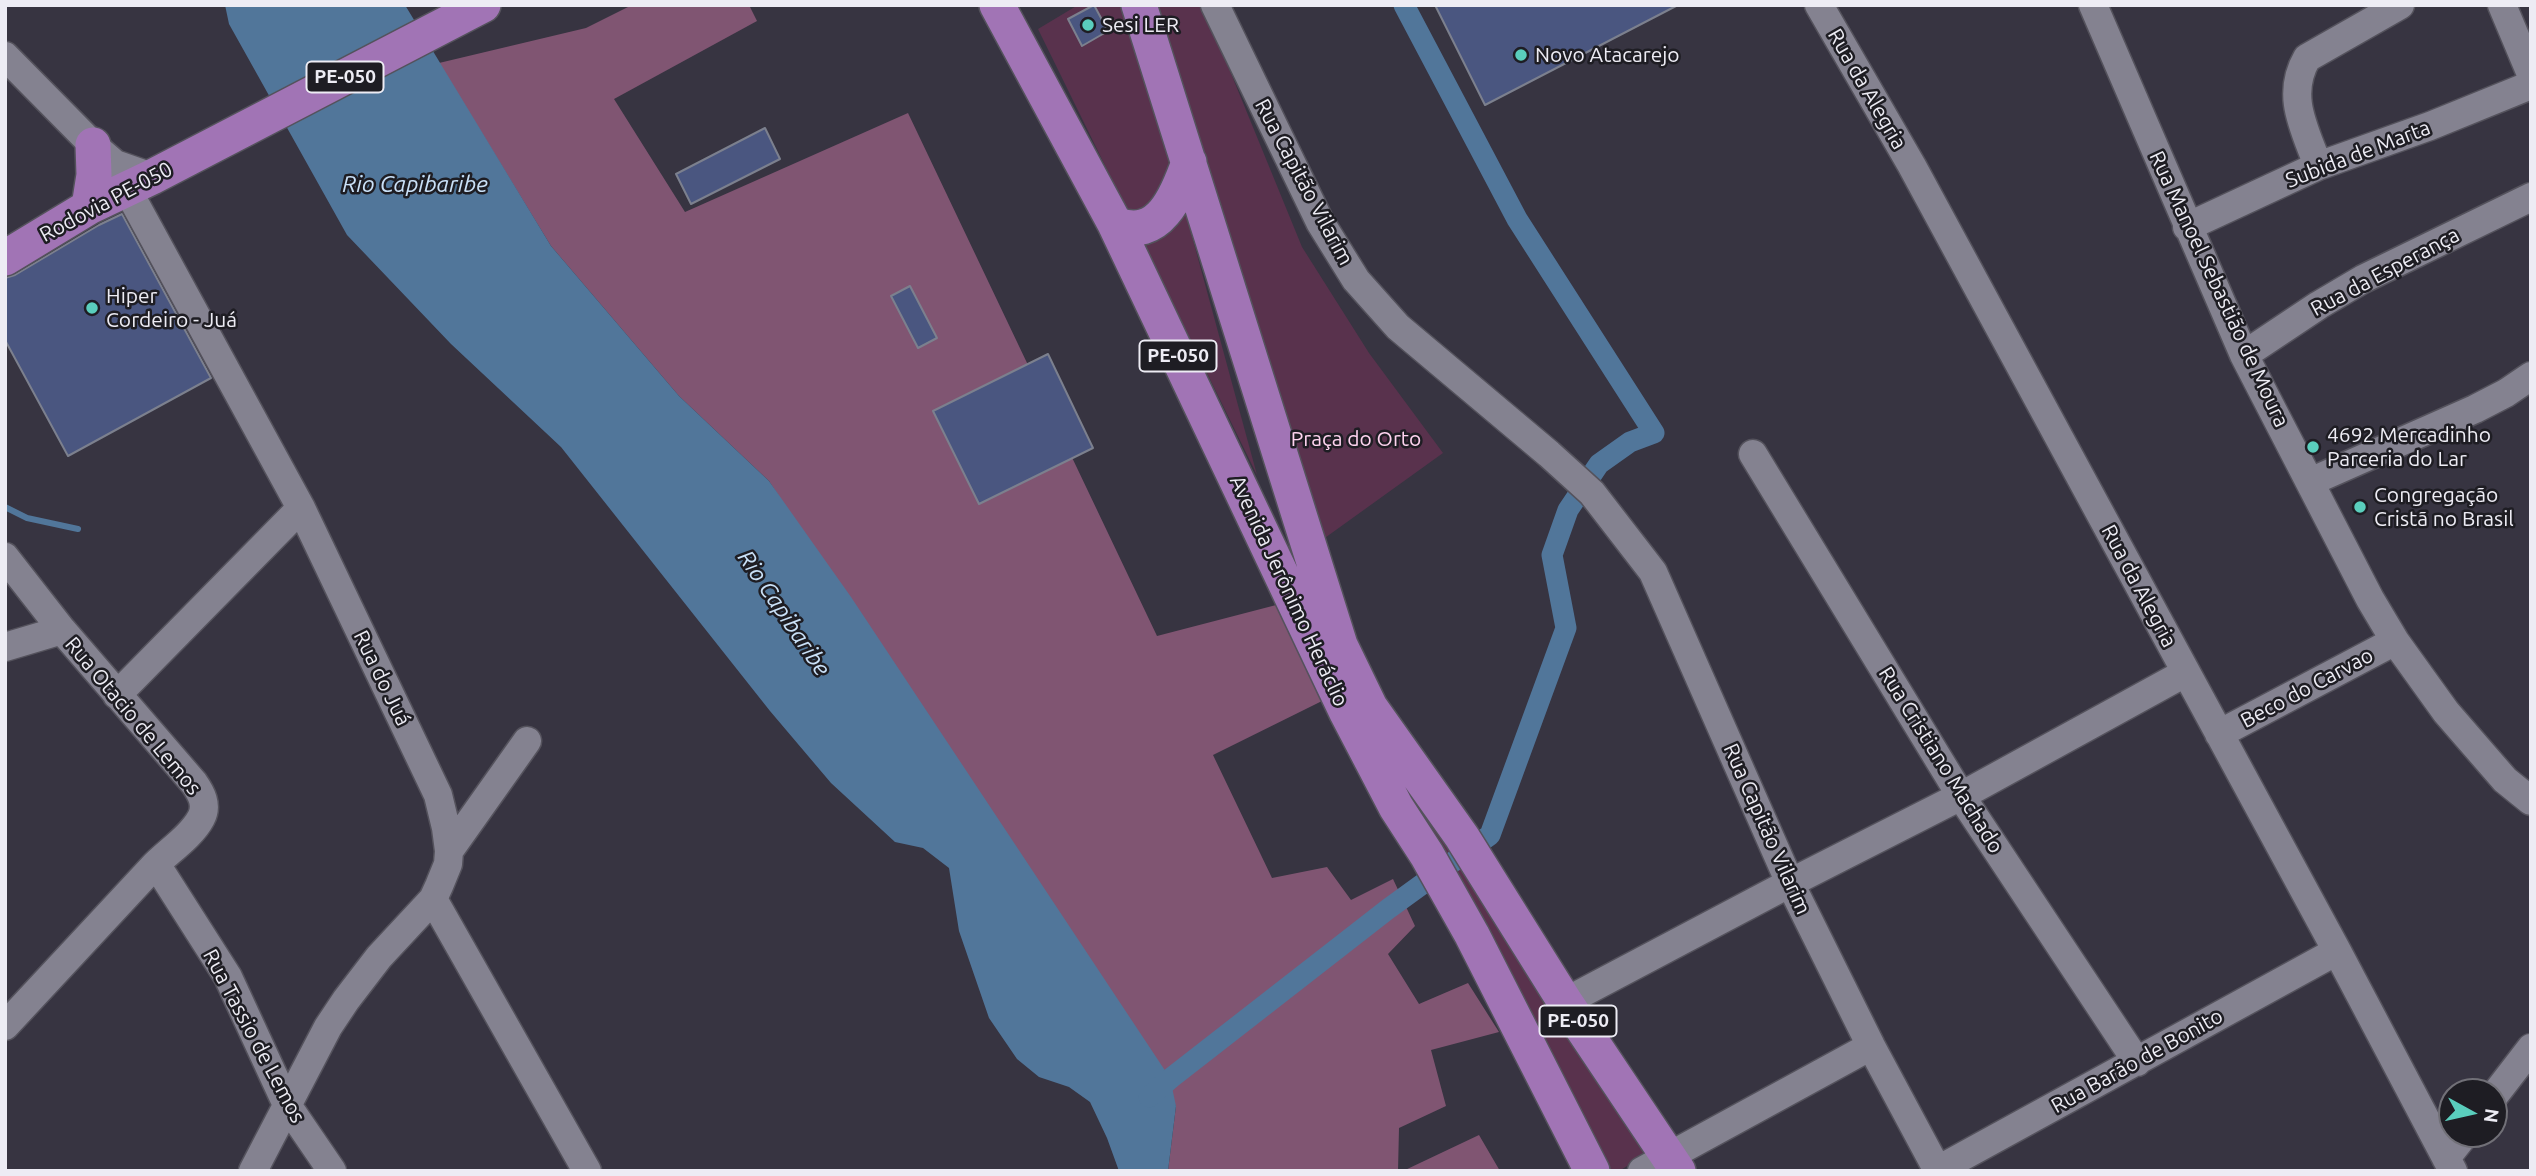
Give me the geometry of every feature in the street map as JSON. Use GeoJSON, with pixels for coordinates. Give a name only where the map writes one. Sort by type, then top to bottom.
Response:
{"type":"FeatureCollection","features":[{"type":"Feature","properties":{"kind":"main road","name":"Rodovia PE-050"},"geometry":{"type":"LineString","coordinates":[[5,258],[89,206],[208,148],[483,5]]}},
{"type":"Feature","properties":{"kind":"main road","name":"Avenida Jerônimo Heráclio"},"geometry":{"type":"LineString","coordinates":[[997,5],[1115,224],[1347,713],[1396,807],[1445,885],[1539,1062],[1592,1171]]}},
{"type":"Feature","properties":{"kind":"main road","name":"Avenida Jerônimo Heráclio"},"geometry":{"type":"LineString","coordinates":[[1139,5],[1339,645],[1370,707],[1462,836],[1663,1166]]}},
{"type":"Feature","properties":{"kind":"main road"},"geometry":{"type":"LineString","coordinates":[[89,206],[94,175],[93,145]]}},
{"type":"Feature","properties":{"kind":"main road"},"geometry":{"type":"LineString","coordinates":[[1115,224],[1140,229],[1164,214],[1189,162]]}},
{"type":"Feature","properties":{"kind":"street","name":"Rua Capitão Vilarim"},"geometry":{"type":"LineString","coordinates":[[1215,5],[1320,222],[1356,280],[1398,327],[1584,486],[1653,572],[1790,883],[1937,1171]]}},
{"type":"Feature","properties":{"kind":"street","name":"Rua da Alegria"},"geometry":{"type":"LineString","coordinates":[[1819,5],[1912,166],[2337,951],[2449,1165]]}},
{"type":"Feature","properties":{"kind":"street","name":"Rua Manoel Sebastião de Moura"},"geometry":{"type":"LineString","coordinates":[[2093,5],[2244,355],[2370,599],[2395,641],[2446,712],[2505,780],[2531,801]]}},
{"type":"Feature","properties":{"kind":"street"},"geometry":{"type":"LineString","coordinates":[[2318,166],[2298,110],[2296,88],[2300,69],[2307,58],[2400,5]]}},
{"type":"Feature","properties":{"kind":"street"},"geometry":{"type":"LineString","coordinates":[[2502,5],[2531,74]]}},
{"type":"Feature","properties":{"kind":"street"},"geometry":{"type":"LineString","coordinates":[[5,56],[93,145],[139,183]]}},
{"type":"Feature","properties":{"kind":"street","name":"Subida de Marta"},"geometry":{"type":"LineString","coordinates":[[2187,227],[2318,166],[2430,126],[2531,85]]}},
{"type":"Feature","properties":{"kind":"street","name":"Rua do Juá"},"geometry":{"type":"LineString","coordinates":[[139,183],[301,508],[438,794],[449,851],[448,864],[433,899],[380,957],[328,1027],[253,1171]]}},
{"type":"Feature","properties":{"kind":"street","name":"Rua da Esperança"},"geometry":{"type":"LineString","coordinates":[[2244,355],[2362,279],[2531,197]]}},
{"type":"Feature","properties":{"kind":"street"},"geometry":{"type":"LineString","coordinates":[[2310,481],[2475,409],[2531,376]]}},
{"type":"Feature","properties":{"kind":"street","name":"Rua Cristiano Machado"},"geometry":{"type":"LineString","coordinates":[[1753,454],[1961,796],[2137,1062]]}},
{"type":"Feature","properties":{"kind":"street"},"geometry":{"type":"LineString","coordinates":[[117,695],[301,508]]}},
{"type":"Feature","properties":{"kind":"street","name":"Rua Otacio de Lemos"},"geometry":{"type":"LineString","coordinates":[[5,557],[62,630],[194,783],[204,801],[200,820],[9,1014]]}},
{"type":"Feature","properties":{"kind":"street"},"geometry":{"type":"LineString","coordinates":[[5,648],[62,630]]}},
{"type":"Feature","properties":{"kind":"street","name":"Beco do Carvao"},"geometry":{"type":"LineString","coordinates":[[2220,734],[2395,641]]}},
{"type":"Feature","properties":{"kind":"street"},"geometry":{"type":"LineString","coordinates":[[1565,1002],[1961,796],[2185,673]]}},
{"type":"Feature","properties":{"kind":"street"},"geometry":{"type":"LineString","coordinates":[[449,851],[527,741]]}},
{"type":"Feature","properties":{"kind":"street","name":"Rua Tassio de Lemos"},"geometry":{"type":"LineString","coordinates":[[156,864],[228,977],[287,1105],[332,1171]]}},
{"type":"Feature","properties":{"kind":"street"},"geometry":{"type":"LineString","coordinates":[[433,899],[587,1171]]}},
{"type":"Feature","properties":{"kind":"street","name":"Rua Barão de Bonito"},"geometry":{"type":"LineString","coordinates":[[1937,1171],[2337,951]]}},
{"type":"Feature","properties":{"kind":"street"},"geometry":{"type":"LineString","coordinates":[[1663,1166],[1871,1046]]}},
{"type":"Feature","properties":{"kind":"street"},"geometry":{"type":"LineString","coordinates":[[2508,1078],[2531,1048]]}},
{"type":"Feature","properties":{"kind":"street"},"geometry":{"type":"LineString","coordinates":[[2449,1165],[2458,1148]]}},
{"type":"Feature","properties":{"kind":"green space"},"geometry":{"type":"Polygon","coordinates":[[[1078,5],[1129,5],[1257,475],[1038,29],[1078,5]]]}},
{"type":"Feature","properties":{"kind":"green space","name":"Praça do Orto"},"geometry":{"type":"Polygon","coordinates":[[[1153,5],[1203,5],[1302,247],[1369,353],[1443,453],[1322,540],[1153,5]]]}},
{"type":"Feature","properties":{"kind":"green space"},"geometry":{"type":"Polygon","coordinates":[[[1396,775],[1418,795],[1647,1154],[1619,1171],[1611,1171],[1396,775]]]}},
{"type":"Feature","properties":{"kind":"shaded area"},"geometry":{"type":"Polygon","coordinates":[[[632,5],[749,5],[757,21],[614,99],[685,212],[908,113],[1157,636],[1280,604],[1322,701],[1213,755],[1272,878],[1327,867],[1351,900],[1393,879],[1415,926],[1388,954],[1419,1004],[1468,983],[1499,1032],[1431,1050],[1446,1106],[1399,1128],[1398,1171],[1168,1171],[1176,1106],[769,481],[679,396],[551,246],[439,63],[586,28],[632,5]]]}},
{"type":"Feature","properties":{"kind":"shaded area"},"geometry":{"type":"Polygon","coordinates":[[[1479,1135],[1500,1171],[1403,1171],[1479,1135]]]}},
{"type":"Feature","properties":{"kind":"water","name":"Rio Capibaribe"},"geometry":{"type":"Polygon","coordinates":[[[225,5],[405,5],[551,246],[679,396],[769,481],[851,597],[1170,1078],[1176,1106],[1168,1171],[1119,1171],[1090,1102],[1069,1087],[1039,1077],[1017,1059],[989,1018],[959,931],[949,868],[923,848],[895,842],[831,783],[770,711],[561,447],[451,344],[347,235],[229,24],[225,5]]]}},
{"type":"Feature","properties":{"kind":"building","name":"Sesi LER"},"geometry":{"type":"Polygon","coordinates":[[[1094,5],[1108,31],[1082,46],[1068,19],[1094,5]]]}},
{"type":"Feature","properties":{"kind":"building","name":"Novo Atacarejo"},"geometry":{"type":"Polygon","coordinates":[[[1435,5],[1678,5],[1485,105],[1435,5]]]}},
{"type":"Feature","properties":{"kind":"building"},"geometry":{"type":"Polygon","coordinates":[[[765,128],[780,159],[691,204],[676,174],[765,128]]]}},
{"type":"Feature","properties":{"kind":"building","name":"Hiper Cordeiro - Juá"},"geometry":{"type":"Polygon","coordinates":[[[122,214],[211,378],[68,456],[5,340],[5,278],[15,275],[122,214]]]}},
{"type":"Feature","properties":{"kind":"building"},"geometry":{"type":"Polygon","coordinates":[[[910,286],[937,338],[918,348],[891,296],[910,286]]]}},
{"type":"Feature","properties":{"kind":"building"},"geometry":{"type":"Polygon","coordinates":[[[1048,354],[1093,448],[979,504],[933,411],[1048,354]]]}},
{"type":"Feature","properties":{"kind":"waterway"},"geometry":{"type":"LineString","coordinates":[[1149,1097],[1388,909],[1490,835],[1566,628],[1552,555],[1568,510],[1599,464],[1630,442],[1654,433],[1517,219],[1404,5]]}},
{"type":"Feature","properties":{"kind":"waterway"},"geometry":{"type":"LineString","coordinates":[[5,507],[27,518],[78,529]]}},
{"type":"Feature","properties":{"kind":"place","name":"Sesi LER"},"geometry":{"type":"Point","coordinates":[1088,25]}},
{"type":"Feature","properties":{"kind":"place","name":"Novo Atacarejo"},"geometry":{"type":"Point","coordinates":[1521,55]}},
{"type":"Feature","properties":{"kind":"place","name":"Hiper Cordeiro - Juá"},"geometry":{"type":"Point","coordinates":[92,308]}},
{"type":"Feature","properties":{"kind":"place","name":"4692 Mercadinho Parceria do Lar"},"geometry":{"type":"Point","coordinates":[2313,447]}},
{"type":"Feature","properties":{"kind":"place","name":"Congregação Cristã no Brasil"},"geometry":{"type":"Point","coordinates":[2360,507]}}]}
